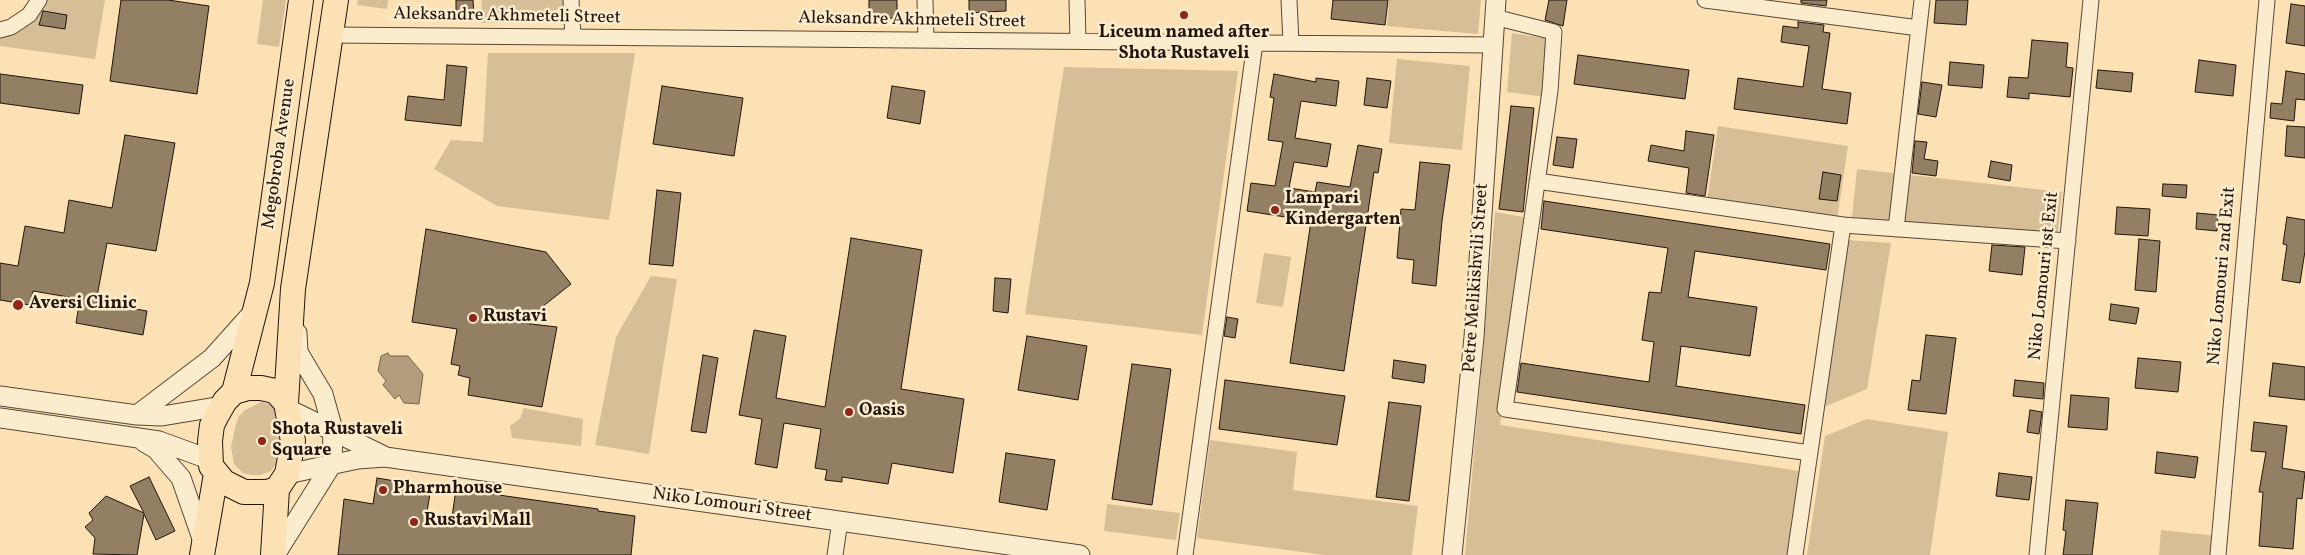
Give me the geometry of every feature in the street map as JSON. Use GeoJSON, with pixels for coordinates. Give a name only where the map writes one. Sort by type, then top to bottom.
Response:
{"type":"FeatureCollection","features":[{"type":"Feature","properties":{"kind":"main road","name":"Megobroba Avenue"},"geometry":{"type":"LineString","coordinates":[[257,308],[301,0]]}},
{"type":"Feature","properties":{"kind":"main road","name":"Megobroba Avenue"},"geometry":{"type":"LineString","coordinates":[[293,289],[336,0]]}},
{"type":"Feature","properties":{"kind":"main road"},"geometry":{"type":"LineString","coordinates":[[274,555],[282,481],[293,441],[287,406],[293,289]]}},
{"type":"Feature","properties":{"kind":"main road"},"geometry":{"type":"LineString","coordinates":[[203,550],[213,467],[210,441],[212,425],[228,399],[257,308]]}},
{"type":"Feature","properties":{"kind":"main road"},"geometry":{"type":"LineString","coordinates":[[228,399],[248,388],[261,388],[275,391],[287,406]]}},
{"type":"Feature","properties":{"kind":"main road"},"geometry":{"type":"LineString","coordinates":[[213,467],[233,488],[244,492],[266,492],[282,481]]}},
{"type":"Feature","properties":{"kind":"street"},"geometry":{"type":"LineString","coordinates":[[0,30],[11,27],[29,15],[39,0]]}},
{"type":"Feature","properties":{"kind":"street"},"geometry":{"type":"LineString","coordinates":[[571,0],[573,37]]}},
{"type":"Feature","properties":{"kind":"street"},"geometry":{"type":"LineString","coordinates":[[925,0],[926,40]]}},
{"type":"Feature","properties":{"kind":"street"},"geometry":{"type":"LineString","coordinates":[[1077,0],[1078,42]]}},
{"type":"Feature","properties":{"kind":"street"},"geometry":{"type":"LineString","coordinates":[[1289,0],[1291,43]]}},
{"type":"Feature","properties":{"kind":"street"},"geometry":{"type":"LineString","coordinates":[[1705,0],[1919,28]]}},
{"type":"Feature","properties":{"kind":"street"},"geometry":{"type":"LineString","coordinates":[[1896,229],[1922,0]]}},
{"type":"Feature","properties":{"kind":"street","name":"Niko Lomouri 1st Exit"},"geometry":{"type":"LineString","coordinates":[[2037,555],[2091,0]]}},
{"type":"Feature","properties":{"kind":"street","name":"Niko Lomouri 2nd Exit"},"geometry":{"type":"LineString","coordinates":[[2218,555],[2267,0]]}},
{"type":"Feature","properties":{"kind":"street"},"geometry":{"type":"LineString","coordinates":[[1495,9],[1554,32],[1550,91],[1505,409],[1810,453]]}},
{"type":"Feature","properties":{"kind":"street","name":"Petre Melikishvili Street"},"geometry":{"type":"LineString","coordinates":[[1452,555],[1474,337],[1495,9]]}},
{"type":"Feature","properties":{"kind":"street","name":"Aleksandre Akhmeteli Street"},"geometry":{"type":"LineString","coordinates":[[331,34],[1492,45]]}},
{"type":"Feature","properties":{"kind":"street"},"geometry":{"type":"LineString","coordinates":[[1185,555],[1255,43]]}},
{"type":"Feature","properties":{"kind":"street"},"geometry":{"type":"LineString","coordinates":[[1537,181],[1843,226],[2068,241]]}},
{"type":"Feature","properties":{"kind":"street"},"geometry":{"type":"LineString","coordinates":[[1796,555],[1843,226]]}},
{"type":"Feature","properties":{"kind":"street"},"geometry":{"type":"LineString","coordinates":[[274,555],[332,464],[333,430],[323,394],[298,352],[293,289]]}},
{"type":"Feature","properties":{"kind":"street"},"geometry":{"type":"LineString","coordinates":[[138,415],[212,358],[257,308]]}},
{"type":"Feature","properties":{"kind":"street"},"geometry":{"type":"LineString","coordinates":[[0,396],[138,415],[162,416],[228,399]]}},
{"type":"Feature","properties":{"kind":"street"},"geometry":{"type":"LineString","coordinates":[[287,406],[333,430]]}},
{"type":"Feature","properties":{"kind":"street"},"geometry":{"type":"LineString","coordinates":[[0,418],[159,441],[213,467]]}},
{"type":"Feature","properties":{"kind":"street","name":"Niko Lomouri Street"},"geometry":{"type":"LineString","coordinates":[[333,430],[385,457]]}},
{"type":"Feature","properties":{"kind":"street"},"geometry":{"type":"LineString","coordinates":[[134,436],[156,449],[181,478],[203,550]]}},
{"type":"Feature","properties":{"kind":"street","name":"Niko Lomouri Street"},"geometry":{"type":"LineString","coordinates":[[332,464],[358,459],[385,457],[1080,555]]}},
{"type":"Feature","properties":{"kind":"street"},"geometry":{"type":"LineString","coordinates":[[282,481],[332,464]]}},
{"type":"Feature","properties":{"kind":"street"},"geometry":{"type":"LineString","coordinates":[[835,555],[840,521]]}},
{"type":"Feature","properties":{"kind":"shaded area"},"geometry":{"type":"Polygon","coordinates":[[[44,0],[105,0],[95,59],[0,46],[0,33],[19,32],[38,13],[44,0]]]}},
{"type":"Feature","properties":{"kind":"shaded area"},"geometry":{"type":"Polygon","coordinates":[[[263,0],[286,0],[279,47],[257,44],[263,0]]]}},
{"type":"Feature","properties":{"kind":"shaded area"},"geometry":{"type":"Polygon","coordinates":[[[358,0],[388,0],[387,9],[357,5],[358,0]]]}},
{"type":"Feature","properties":{"kind":"shaded area"},"geometry":{"type":"Polygon","coordinates":[[[482,0],[568,0],[569,22],[481,23],[482,0]]]}},
{"type":"Feature","properties":{"kind":"shaded area"},"geometry":{"type":"Polygon","coordinates":[[[1389,0],[1481,0],[1478,34],[1387,26],[1389,0]]]}},
{"type":"Feature","properties":{"kind":"shaded area"},"geometry":{"type":"Polygon","coordinates":[[[1512,33],[1551,39],[1547,97],[1507,92],[1512,33]]]}},
{"type":"Feature","properties":{"kind":"shaded area"},"geometry":{"type":"Polygon","coordinates":[[[488,53],[635,53],[609,220],[497,206],[434,169],[451,140],[483,142],[488,53]]]}},
{"type":"Feature","properties":{"kind":"shaded area"},"geometry":{"type":"Polygon","coordinates":[[[1397,59],[1470,66],[1462,150],[1389,143],[1397,59]]]}},
{"type":"Feature","properties":{"kind":"shaded area"},"geometry":{"type":"Polygon","coordinates":[[[1064,67],[1238,71],[1202,335],[1025,314],[1064,67]]]}},
{"type":"Feature","properties":{"kind":"shaded area"},"geometry":{"type":"Polygon","coordinates":[[[1718,126],[1848,146],[1837,220],[1707,201],[1718,126]]]}},
{"type":"Feature","properties":{"kind":"shaded area"},"geometry":{"type":"Polygon","coordinates":[[[1857,169],[2062,192],[2057,240],[1852,217],[1857,169]]]}},
{"type":"Feature","properties":{"kind":"shaded area"},"geometry":{"type":"Polygon","coordinates":[[[1495,212],[1528,218],[1500,425],[1799,471],[1789,555],[1465,555],[1495,212]]]}},
{"type":"Feature","properties":{"kind":"shaded area"},"geometry":{"type":"Polygon","coordinates":[[[1847,240],[1891,243],[1867,389],[1822,408],[1847,240]]]}},
{"type":"Feature","properties":{"kind":"shaded area"},"geometry":{"type":"Polygon","coordinates":[[[1264,253],[1291,257],[1283,307],[1256,303],[1264,253]]]}},
{"type":"Feature","properties":{"kind":"shaded area"},"geometry":{"type":"Polygon","coordinates":[[[651,276],[677,279],[649,454],[595,445],[616,337],[651,276]]]}},
{"type":"Feature","properties":{"kind":"shaded area"},"geometry":{"type":"Polygon","coordinates":[[[388,353],[390,356],[408,356],[423,374],[419,404],[404,403],[399,395],[395,399],[383,385],[386,381],[378,371],[381,356],[388,353]]]}},
{"type":"Feature","properties":{"kind":"shaded area"},"geometry":{"type":"Polygon","coordinates":[[[261,402],[277,409],[282,419],[280,459],[271,471],[260,475],[251,475],[243,473],[234,464],[231,447],[239,416],[245,410],[261,402]]]}},
{"type":"Feature","properties":{"kind":"shaded area"},"geometry":{"type":"Polygon","coordinates":[[[524,408],[583,419],[581,446],[512,438],[510,426],[520,419],[524,408]]]}},
{"type":"Feature","properties":{"kind":"shaded area"},"geometry":{"type":"Polygon","coordinates":[[[1867,419],[1948,432],[1930,555],[1807,555],[1825,436],[1867,419]]]}},
{"type":"Feature","properties":{"kind":"shaded area"},"geometry":{"type":"Polygon","coordinates":[[[1210,440],[1297,452],[1293,490],[1418,506],[1412,555],[1325,555],[1197,538],[1210,440]]]}},
{"type":"Feature","properties":{"kind":"shaded area"},"geometry":{"type":"Polygon","coordinates":[[[1107,504],[1180,513],[1176,540],[1104,531],[1107,504]]]}},
{"type":"Feature","properties":{"kind":"shaded area"},"geometry":{"type":"Polygon","coordinates":[[[2161,530],[2216,536],[2214,555],[2159,555],[2161,530]]]}},
{"type":"Feature","properties":{"kind":"building"},"geometry":{"type":"Polygon","coordinates":[[[121,0],[168,0],[209,6],[197,94],[110,81],[121,0]]]}},
{"type":"Feature","properties":{"kind":"building"},"geometry":{"type":"Polygon","coordinates":[[[456,0],[473,0],[474,15],[456,16],[456,0]]]}},
{"type":"Feature","properties":{"kind":"building"},"geometry":{"type":"Polygon","coordinates":[[[869,0],[897,0],[897,18],[869,18],[869,0]]]}},
{"type":"Feature","properties":{"kind":"building"},"geometry":{"type":"Polygon","coordinates":[[[969,0],[1006,0],[1006,11],[969,13],[969,0]]]}},
{"type":"Feature","properties":{"kind":"building"},"geometry":{"type":"Polygon","coordinates":[[[1333,0],[1388,0],[1385,25],[1331,19],[1333,0]]]}},
{"type":"Feature","properties":{"kind":"building"},"geometry":{"type":"Polygon","coordinates":[[[1549,0],[1567,0],[1563,26],[1545,20],[1549,0]]]}},
{"type":"Feature","properties":{"kind":"building"},"geometry":{"type":"Polygon","coordinates":[[[1801,0],[1827,0],[1826,6],[1801,3],[1801,0]]]}},
{"type":"Feature","properties":{"kind":"building"},"geometry":{"type":"Polygon","coordinates":[[[1936,0],[1968,0],[1966,25],[1934,23],[1936,0]]]}},
{"type":"Feature","properties":{"kind":"building"},"geometry":{"type":"Polygon","coordinates":[[[2291,4],[2305,6],[2305,46],[2286,43],[2291,4]]]}},
{"type":"Feature","properties":{"kind":"building"},"geometry":{"type":"Polygon","coordinates":[[[43,11],[67,15],[65,29],[39,25],[43,11]]]}},
{"type":"Feature","properties":{"kind":"building"},"geometry":{"type":"Polygon","coordinates":[[[1798,22],[1824,25],[1823,32],[1830,33],[1822,89],[1851,93],[1847,124],[1734,109],[1738,78],[1803,87],[1809,46],[1781,42],[1783,26],[1798,28],[1798,22]]]}},
{"type":"Feature","properties":{"kind":"building"},"geometry":{"type":"Polygon","coordinates":[[[2032,40],[2068,43],[2066,67],[2073,68],[2070,97],[2029,93],[2029,99],[2007,97],[2009,77],[2028,78],[2032,40]]]}},
{"type":"Feature","properties":{"kind":"building"},"geometry":{"type":"Polygon","coordinates":[[[1578,55],[1689,70],[1685,99],[1574,84],[1578,55]]]}},
{"type":"Feature","properties":{"kind":"building"},"geometry":{"type":"Polygon","coordinates":[[[2199,60],[2236,65],[2233,96],[2195,92],[2199,60]]]}},
{"type":"Feature","properties":{"kind":"building"},"geometry":{"type":"Polygon","coordinates":[[[1950,62],[1984,65],[1982,88],[1948,85],[1950,62]]]}},
{"type":"Feature","properties":{"kind":"building"},"geometry":{"type":"Polygon","coordinates":[[[447,65],[467,67],[461,126],[405,120],[408,96],[444,100],[447,65]]]}},
{"type":"Feature","properties":{"kind":"building"},"geometry":{"type":"Polygon","coordinates":[[[2098,70],[2133,73],[2131,92],[2096,88],[2098,70]]]}},
{"type":"Feature","properties":{"kind":"building"},"geometry":{"type":"Polygon","coordinates":[[[2286,71],[2305,74],[2305,100],[2296,99],[2294,121],[2270,118],[2271,103],[2282,104],[2286,71]]]}},
{"type":"Feature","properties":{"kind":"building"},"geometry":{"type":"Polygon","coordinates":[[[0,74],[83,85],[79,114],[0,103],[0,74]]]}},
{"type":"Feature","properties":{"kind":"building"},"geometry":{"type":"Polygon","coordinates":[[[1274,74],[1316,82],[1316,78],[1339,81],[1336,106],[1301,101],[1295,138],[1331,144],[1327,167],[1294,162],[1289,188],[1315,192],[1317,182],[1350,187],[1358,145],[1382,149],[1378,173],[1374,172],[1344,371],[1290,363],[1311,221],[1247,211],[1251,183],[1275,186],[1283,142],[1268,140],[1274,98],[1270,97],[1274,74]]]}},
{"type":"Feature","properties":{"kind":"building"},"geometry":{"type":"Polygon","coordinates":[[[1367,78],[1391,81],[1387,108],[1364,105],[1367,78]]]}},
{"type":"Feature","properties":{"kind":"building"},"geometry":{"type":"Polygon","coordinates":[[[1922,82],[1942,85],[1936,117],[1918,114],[1922,82]]]}},
{"type":"Feature","properties":{"kind":"building"},"geometry":{"type":"Polygon","coordinates":[[[662,86],[743,98],[734,156],[653,144],[662,86]]]}},
{"type":"Feature","properties":{"kind":"building"},"geometry":{"type":"Polygon","coordinates":[[[892,86],[925,91],[920,124],[887,118],[892,86]]]}},
{"type":"Feature","properties":{"kind":"building"},"geometry":{"type":"Polygon","coordinates":[[[1511,106],[1534,108],[1523,212],[1499,209],[1511,106]]]}},
{"type":"Feature","properties":{"kind":"building"},"geometry":{"type":"Polygon","coordinates":[[[2287,126],[2305,127],[2305,158],[2285,156],[2287,126]]]}},
{"type":"Feature","properties":{"kind":"building"},"geometry":{"type":"Polygon","coordinates":[[[1686,131],[1714,135],[1705,196],[1686,193],[1689,168],[1648,161],[1651,145],[1684,151],[1686,131]]]}},
{"type":"Feature","properties":{"kind":"building"},"geometry":{"type":"Polygon","coordinates":[[[125,135],[175,143],[156,251],[107,243],[96,302],[147,311],[143,335],[76,323],[80,299],[33,291],[30,305],[0,300],[0,263],[18,266],[25,226],[64,233],[69,200],[112,208],[125,135]]]}},
{"type":"Feature","properties":{"kind":"building"},"geometry":{"type":"Polygon","coordinates":[[[1557,137],[1577,139],[1573,168],[1553,165],[1557,137]]]}},
{"type":"Feature","properties":{"kind":"building"},"geometry":{"type":"Polygon","coordinates":[[[1915,141],[1927,142],[1924,159],[1938,161],[1936,176],[1912,173],[1915,141]]]}},
{"type":"Feature","properties":{"kind":"building"},"geometry":{"type":"Polygon","coordinates":[[[1991,161],[2012,165],[2010,181],[1988,177],[1991,161]]]}},
{"type":"Feature","properties":{"kind":"building"},"geometry":{"type":"Polygon","coordinates":[[[1420,162],[1450,165],[1442,221],[1436,286],[1412,283],[1414,260],[1397,258],[1401,209],[1415,210],[1420,162]]]}},
{"type":"Feature","properties":{"kind":"building"},"geometry":{"type":"Polygon","coordinates":[[[1823,172],[1841,175],[1837,201],[1819,199],[1823,172]]]}},
{"type":"Feature","properties":{"kind":"building"},"geometry":{"type":"Polygon","coordinates":[[[2163,184],[2187,185],[2186,198],[2162,196],[2163,184]]]}},
{"type":"Feature","properties":{"kind":"building"},"geometry":{"type":"Polygon","coordinates":[[[657,190],[681,193],[673,266],[649,264],[657,190]]]}},
{"type":"Feature","properties":{"kind":"building"},"geometry":{"type":"Polygon","coordinates":[[[1544,201],[1830,244],[1826,270],[1695,251],[1688,297],[1757,307],[1750,356],[1681,346],[1676,386],[1805,405],[1801,434],[1517,392],[1521,363],[1649,382],[1654,342],[1642,340],[1649,292],[1661,293],[1668,248],[1541,229],[1544,201]]]}},
{"type":"Feature","properties":{"kind":"building"},"geometry":{"type":"Polygon","coordinates":[[[2117,207],[2150,209],[2148,236],[2115,234],[2117,207]]]}},
{"type":"Feature","properties":{"kind":"building"},"geometry":{"type":"Polygon","coordinates":[[[2197,213],[2218,215],[2217,231],[2196,229],[2197,213]]]}},
{"type":"Feature","properties":{"kind":"building"},"geometry":{"type":"Polygon","coordinates":[[[2287,217],[2305,220],[2305,251],[2300,283],[2282,280],[2287,245],[2283,244],[2287,217]]]}},
{"type":"Feature","properties":{"kind":"building","name":"Rustavi"},"geometry":{"type":"Polygon","coordinates":[[[426,229],[546,252],[571,284],[522,323],[557,327],[542,407],[468,395],[470,378],[458,375],[460,366],[451,364],[457,329],[412,322],[426,229]]]}},
{"type":"Feature","properties":{"kind":"building"},"geometry":{"type":"Polygon","coordinates":[[[851,238],[922,250],[901,389],[964,399],[953,473],[892,463],[888,484],[842,477],[842,482],[825,480],[827,470],[815,468],[821,429],[784,423],[777,468],[755,464],[762,419],[739,415],[754,330],[786,336],[776,398],[825,407],[851,238]]]}},
{"type":"Feature","properties":{"kind":"building"},"geometry":{"type":"Polygon","coordinates":[[[2139,239],[2160,241],[2156,292],[2135,290],[2139,239]]]}},
{"type":"Feature","properties":{"kind":"building"},"geometry":{"type":"Polygon","coordinates":[[[1992,245],[2025,247],[2022,275],[1989,271],[1992,245]]]}},
{"type":"Feature","properties":{"kind":"building"},"geometry":{"type":"Polygon","coordinates":[[[995,278],[1011,279],[1008,313],[993,311],[995,278]]]}},
{"type":"Feature","properties":{"kind":"building"},"geometry":{"type":"Polygon","coordinates":[[[2111,304],[2139,308],[2136,324],[2109,320],[2111,304]]]}},
{"type":"Feature","properties":{"kind":"building"},"geometry":{"type":"Polygon","coordinates":[[[1227,317],[1238,319],[1235,338],[1224,336],[1227,317]]]}},
{"type":"Feature","properties":{"kind":"building"},"geometry":{"type":"Polygon","coordinates":[[[1926,335],[1956,338],[1946,414],[1908,410],[1912,380],[1920,381],[1926,335]]]}},
{"type":"Feature","properties":{"kind":"building"},"geometry":{"type":"Polygon","coordinates":[[[1027,336],[1087,346],[1078,400],[1018,390],[1027,336]]]}},
{"type":"Feature","properties":{"kind":"building"},"geometry":{"type":"Polygon","coordinates":[[[703,355],[718,358],[706,433],[691,431],[703,355]]]}},
{"type":"Feature","properties":{"kind":"building"},"geometry":{"type":"Polygon","coordinates":[[[2138,358],[2181,362],[2178,392],[2135,388],[2138,358]]]}},
{"type":"Feature","properties":{"kind":"building"},"geometry":{"type":"Polygon","coordinates":[[[1394,360],[1426,365],[1424,383],[1392,378],[1394,360]]]}},
{"type":"Feature","properties":{"kind":"building"},"geometry":{"type":"Polygon","coordinates":[[[2273,363],[2305,367],[2305,400],[2269,396],[2273,363]]]}},
{"type":"Feature","properties":{"kind":"building"},"geometry":{"type":"Polygon","coordinates":[[[1132,364],[1171,369],[1152,505],[1112,499],[1132,364]]]}},
{"type":"Feature","properties":{"kind":"building"},"geometry":{"type":"Polygon","coordinates":[[[1225,380],[1345,396],[1337,445],[1219,429],[1225,380]]]}},
{"type":"Feature","properties":{"kind":"building"},"geometry":{"type":"Polygon","coordinates":[[[2015,380],[2044,383],[2043,399],[2013,396],[2015,380]]]}},
{"type":"Feature","properties":{"kind":"building"},"geometry":{"type":"Polygon","coordinates":[[[2071,395],[2109,398],[2107,430],[2068,427],[2071,395]]]}},
{"type":"Feature","properties":{"kind":"building"},"geometry":{"type":"Polygon","coordinates":[[[1389,402],[1421,406],[1409,501],[1376,497],[1389,402]]]}},
{"type":"Feature","properties":{"kind":"building"},"geometry":{"type":"Polygon","coordinates":[[[2030,410],[2042,412],[2039,434],[2027,432],[2030,410]]]}},
{"type":"Feature","properties":{"kind":"building"},"geometry":{"type":"Polygon","coordinates":[[[2254,422],[2287,426],[2282,468],[2305,472],[2302,499],[2297,498],[2293,549],[2259,546],[2263,492],[2259,492],[2266,452],[2251,451],[2254,422]]]}},
{"type":"Feature","properties":{"kind":"building"},"geometry":{"type":"Polygon","coordinates":[[[2157,452],[2198,457],[2195,478],[2155,473],[2157,452]]]}},
{"type":"Feature","properties":{"kind":"building"},"geometry":{"type":"Polygon","coordinates":[[[1006,453],[1055,460],[1047,510],[999,502],[1006,453]]]}},
{"type":"Feature","properties":{"kind":"building"},"geometry":{"type":"Polygon","coordinates":[[[1999,473],[2032,477],[2029,500],[1996,496],[1999,473]]]}},
{"type":"Feature","properties":{"kind":"building"},"geometry":{"type":"Polygon","coordinates":[[[149,477],[175,531],[156,540],[144,514],[137,555],[93,554],[95,538],[85,527],[93,520],[89,513],[106,496],[144,513],[130,486],[149,477]]]}},
{"type":"Feature","properties":{"kind":"building"},"geometry":{"type":"Polygon","coordinates":[[[377,478],[431,487],[427,512],[452,517],[456,489],[635,516],[631,555],[338,555],[344,499],[373,504],[377,478]]]}},
{"type":"Feature","properties":{"kind":"building"},"geometry":{"type":"Polygon","coordinates":[[[2066,500],[2098,503],[2092,555],[2063,555],[2066,531],[2063,530],[2066,500]]]}},
{"type":"Feature","properties":{"kind":"place","name":"Liceum named after Shota Rustaveli"},"geometry":{"type":"Point","coordinates":[1184,15]}},
{"type":"Feature","properties":{"kind":"place","name":"Lampari Kindergarten"},"geometry":{"type":"Point","coordinates":[1275,210]}},
{"type":"Feature","properties":{"kind":"place","name":"Aversi Clinic"},"geometry":{"type":"Point","coordinates":[18,305]}},
{"type":"Feature","properties":{"kind":"place","name":"Rustavi"},"geometry":{"type":"Point","coordinates":[473,318]}},
{"type":"Feature","properties":{"kind":"place","name":"Oasis"},"geometry":{"type":"Point","coordinates":[849,412]}},
{"type":"Feature","properties":{"kind":"place","name":"Shota Rustaveli Square"},"geometry":{"type":"Point","coordinates":[262,441]}},
{"type":"Feature","properties":{"kind":"place","name":"Pharmhouse"},"geometry":{"type":"Point","coordinates":[383,490]}},
{"type":"Feature","properties":{"kind":"place","name":"Rustavi Mall"},"geometry":{"type":"Point","coordinates":[414,522]}}]}
